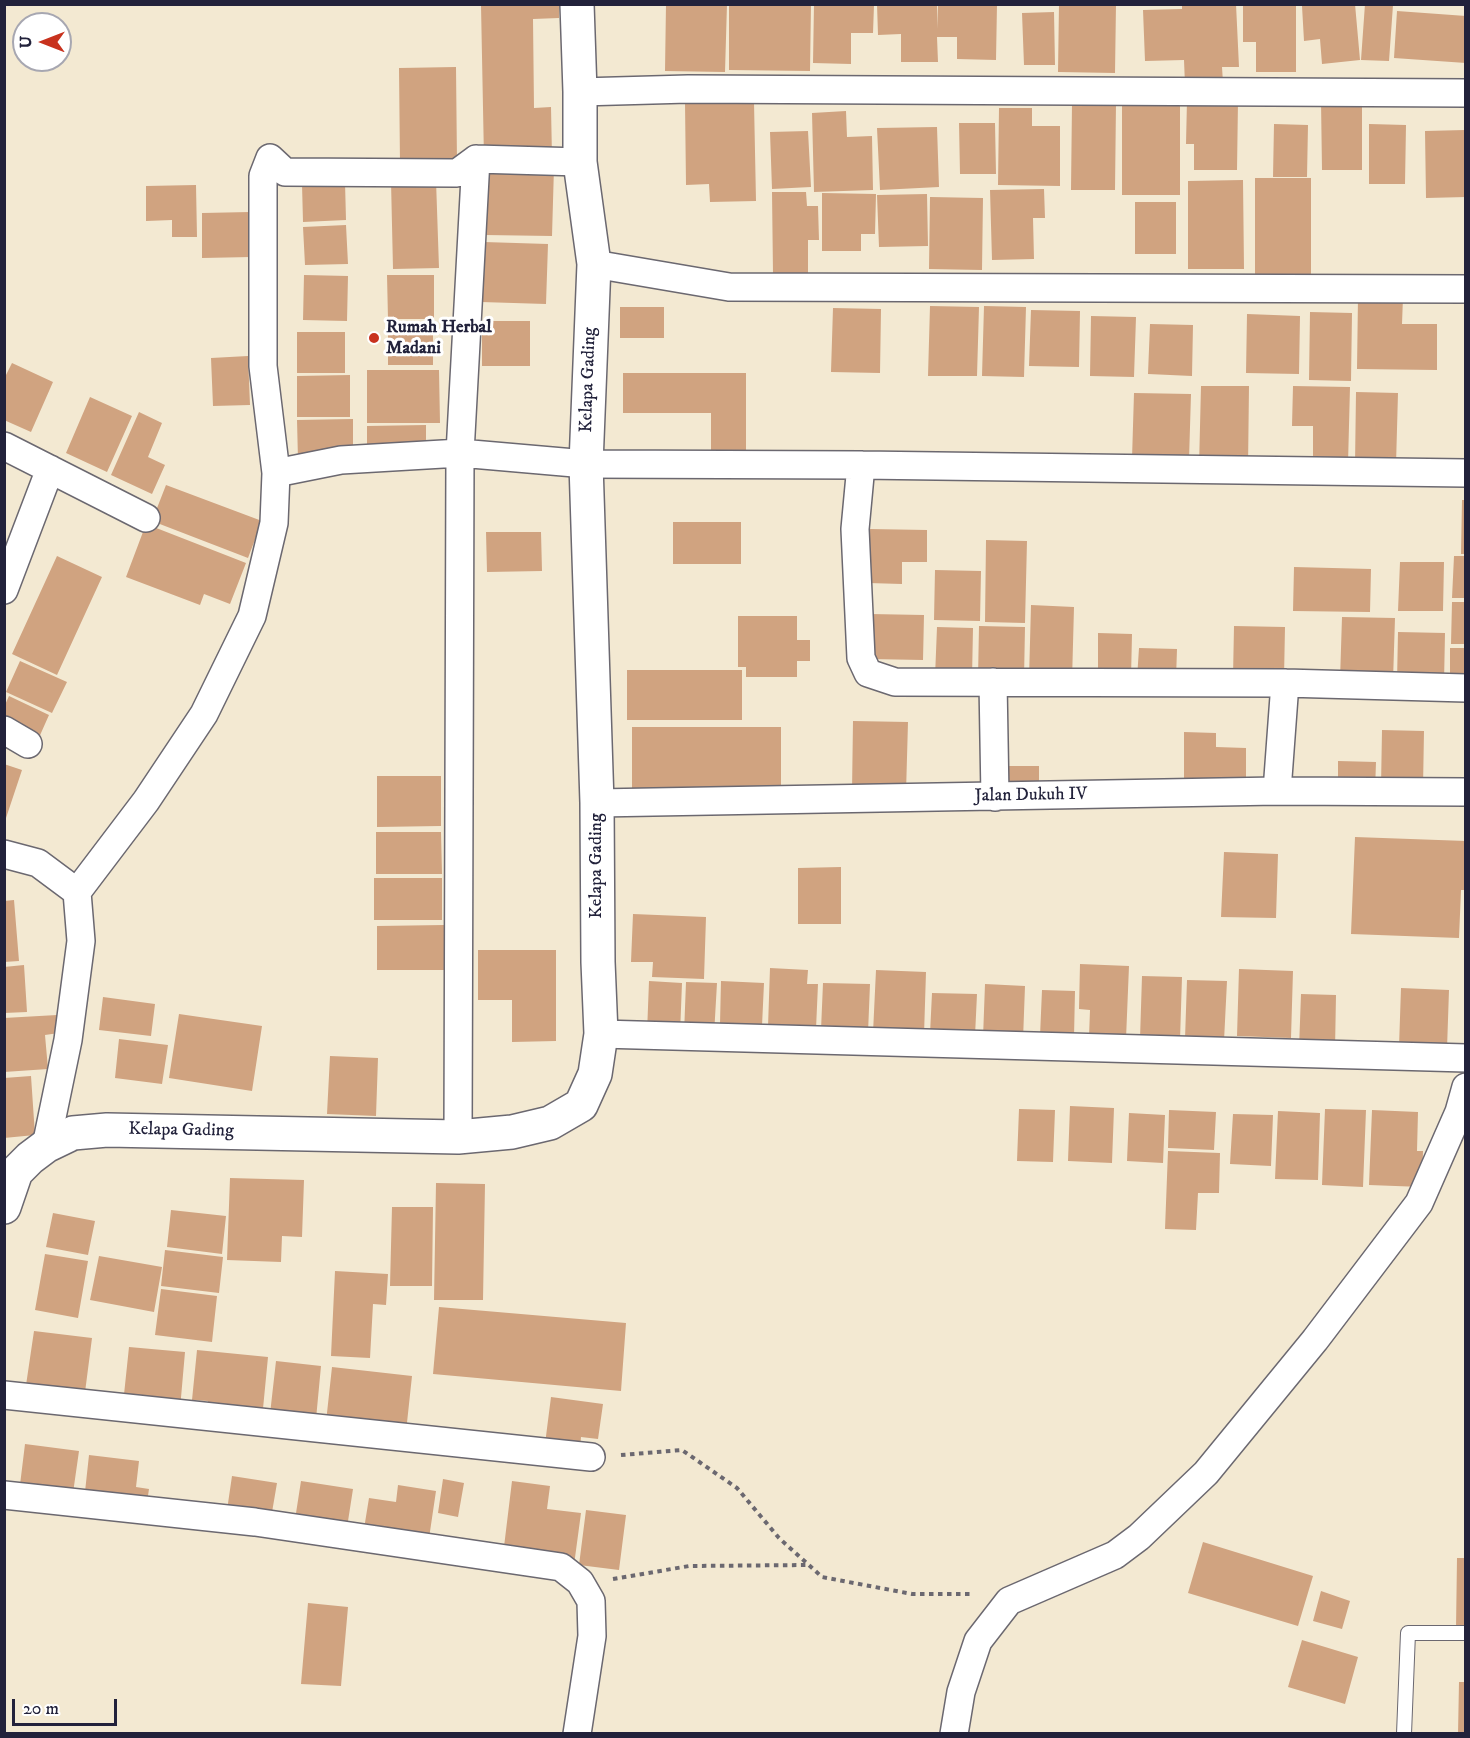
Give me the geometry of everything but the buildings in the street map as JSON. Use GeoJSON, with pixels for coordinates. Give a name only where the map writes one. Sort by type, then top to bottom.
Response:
{"type":"FeatureCollection","features":[{"type":"Feature","properties":{"kind":"street","name":"Kelapa Gading"},"geometry":{"type":"LineString","coordinates":[[4,1207],[16,1172],[46,1146],[73,1133],[107,1130],[458,1137],[512,1132],[550,1123],[581,1105],[595,1074],[601,1034],[597,803],[586,464],[594,264],[580,162],[577,4]]}},
{"type":"Feature","properties":{"kind":"street"},"geometry":{"type":"LineString","coordinates":[[580,92],[700,89],[1466,93]]}},
{"type":"Feature","properties":{"kind":"street"},"geometry":{"type":"LineString","coordinates":[[46,1146],[68,1040],[81,941],[76,892],[146,801],[204,714],[252,616],[274,523],[276,473],[263,366],[263,176],[270,158],[285,172],[457,173],[476,159],[580,162]]}},
{"type":"Feature","properties":{"kind":"street"},"geometry":{"type":"LineString","coordinates":[[458,1137],[460,453],[476,159]]}},
{"type":"Feature","properties":{"kind":"street"},"geometry":{"type":"LineString","coordinates":[[594,264],[729,287],[1466,290]]}},
{"type":"Feature","properties":{"kind":"street"},"geometry":{"type":"LineString","coordinates":[[4,446],[146,518]]}},
{"type":"Feature","properties":{"kind":"street"},"geometry":{"type":"LineString","coordinates":[[276,473],[341,460],[460,453],[586,464],[861,465],[1466,473]]}},
{"type":"Feature","properties":{"kind":"street"},"geometry":{"type":"LineString","coordinates":[[861,465],[855,529],[861,658],[867,673],[895,682],[1285,684],[1466,688]]}},
{"type":"Feature","properties":{"kind":"street"},"geometry":{"type":"LineString","coordinates":[[4,590],[50,470]]}},
{"type":"Feature","properties":{"kind":"street"},"geometry":{"type":"LineString","coordinates":[[993,682],[995,797]]}},
{"type":"Feature","properties":{"kind":"street"},"geometry":{"type":"LineString","coordinates":[[1277,791],[1285,684]]}},
{"type":"Feature","properties":{"kind":"street"},"geometry":{"type":"LineString","coordinates":[[4,730],[28,744]]}},
{"type":"Feature","properties":{"kind":"street","name":"Jalan Dukuh IV"},"geometry":{"type":"LineString","coordinates":[[597,803],[1277,791],[1466,792]]}},
{"type":"Feature","properties":{"kind":"street"},"geometry":{"type":"LineString","coordinates":[[4,854],[38,863],[76,892]]}},
{"type":"Feature","properties":{"kind":"street"},"geometry":{"type":"LineString","coordinates":[[601,1034],[1466,1058]]}},
{"type":"Feature","properties":{"kind":"street"},"geometry":{"type":"LineString","coordinates":[[954,1734],[961,1692],[978,1641],[1009,1601],[1115,1555],[1138,1537],[1206,1473],[1316,1340],[1419,1203],[1463,1103]]}},
{"type":"Feature","properties":{"kind":"street"},"geometry":{"type":"LineString","coordinates":[[4,1395],[591,1457]]}},
{"type":"Feature","properties":{"kind":"street"},"geometry":{"type":"LineString","coordinates":[[4,1495],[255,1522],[561,1567],[580,1582],[591,1601],[592,1636],[577,1734]]}},
{"type":"Feature","properties":{"kind":"lane"},"geometry":{"type":"LineString","coordinates":[[1404,1734],[1408,1633],[1466,1633]]}},
{"type":"Feature","properties":{"kind":"path"},"geometry":{"type":"LineString","coordinates":[[591,1457],[682,1450],[737,1488],[779,1538],[822,1577],[912,1594],[981,1594],[1009,1601]]}},
{"type":"Feature","properties":{"kind":"path"},"geometry":{"type":"LineString","coordinates":[[580,1582],[613,1579],[689,1566],[809,1565]]}},
{"type":"Feature","properties":{"kind":"place","name":"Rumah Herbal Madani"},"geometry":{"type":"Point","coordinates":[374,338]}}]}
